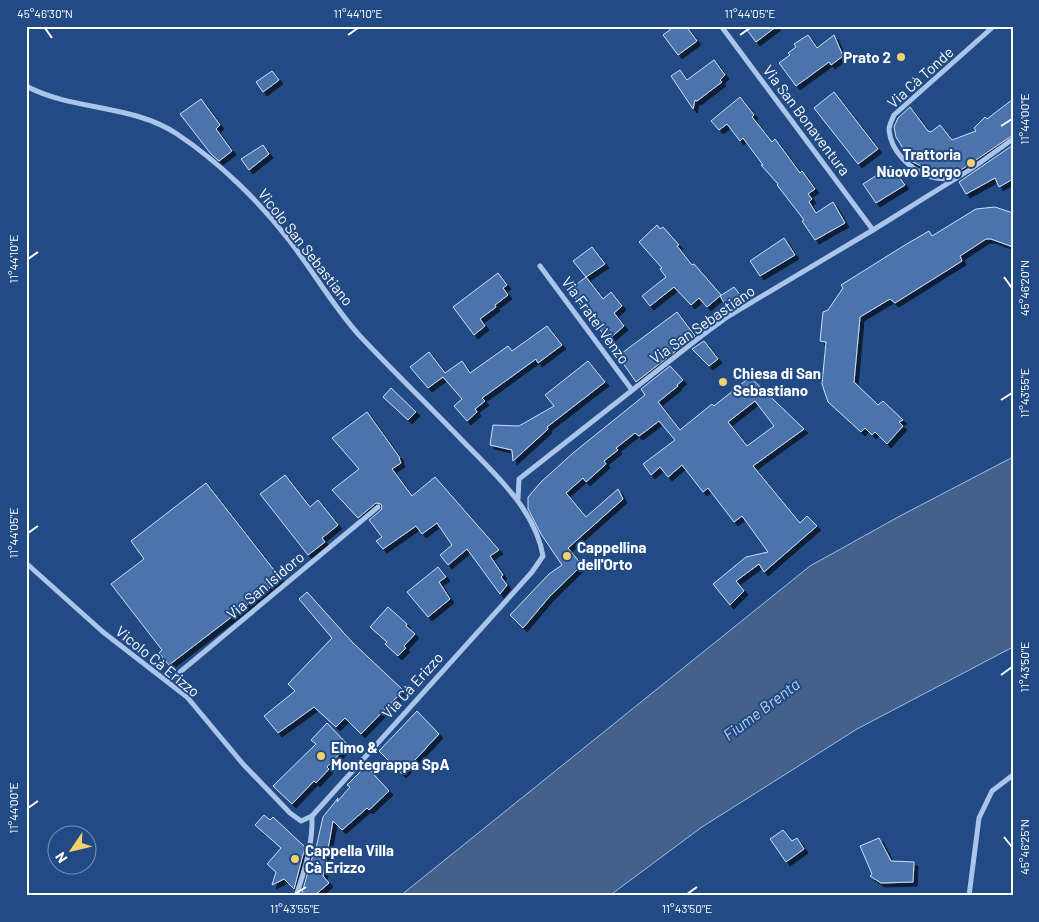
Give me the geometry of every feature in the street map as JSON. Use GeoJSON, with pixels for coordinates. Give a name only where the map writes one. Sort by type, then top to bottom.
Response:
{"type":"FeatureCollection","features":[{"type":"Feature","properties":{"kind":"street","name":"Via San Bonaventura"},"geometry":{"type":"LineString","coordinates":[[721,26],[873,230]]}},
{"type":"Feature","properties":{"kind":"street","name":"Via Cà Tonde"},"geometry":{"type":"LineString","coordinates":[[953,179],[930,177],[914,169],[903,160],[894,146],[888,128],[894,115],[994,26]]}},
{"type":"Feature","properties":{"kind":"street","name":"Vicolo San Sebastiano"},"geometry":{"type":"LineString","coordinates":[[26,86],[64,100],[148,120],[176,134],[212,161],[251,195],[290,240],[325,291],[358,333],[518,500]]}},
{"type":"Feature","properties":{"kind":"street","name":"Via San Sebastiano"},"geometry":{"type":"LineString","coordinates":[[518,500],[519,479],[727,317],[873,230],[970,169],[1013,139]]}},
{"type":"Feature","properties":{"kind":"street","name":"Via Fratel Venzo"},"geometry":{"type":"LineString","coordinates":[[540,266],[632,390]]}},
{"type":"Feature","properties":{"kind":"street","name":"Via Cà Erizzo"},"geometry":{"type":"LineString","coordinates":[[312,816],[532,572],[543,556],[540,541],[518,500]]}},
{"type":"Feature","properties":{"kind":"street","name":"Via San Isidoro"},"geometry":{"type":"LineString","coordinates":[[168,682],[378,507]]}},
{"type":"Feature","properties":{"kind":"street","name":"Vicolo Cà Erizzo"},"geometry":{"type":"LineString","coordinates":[[26,563],[103,632],[187,697],[243,764],[290,813],[301,821],[312,816]]}},
{"type":"Feature","properties":{"kind":"street"},"geometry":{"type":"LineString","coordinates":[[969,896],[979,818],[992,791],[1013,775]]}},
{"type":"Feature","properties":{"kind":"street"},"geometry":{"type":"LineString","coordinates":[[296,896],[309,856],[312,816]]}},
{"type":"Feature","properties":{"kind":"water","name":"Fiume Brenta"},"geometry":{"type":"Polygon","coordinates":[[[1013,457],[1013,647],[857,729],[702,827],[609,896],[400,896],[810,566],[1013,457]]]}},
{"type":"Feature","properties":{"kind":"building"},"geometry":{"type":"Polygon","coordinates":[[[675,26],[686,26],[697,41],[678,55],[663,35],[675,26]]]}},
{"type":"Feature","properties":{"kind":"building"},"geometry":{"type":"Polygon","coordinates":[[[744,26],[777,26],[756,42],[744,26]]]}},
{"type":"Feature","properties":{"kind":"building"},"geometry":{"type":"Polygon","coordinates":[[[808,35],[817,48],[834,35],[843,56],[831,65],[829,62],[796,86],[779,63],[790,55],[788,53],[796,47],[794,44],[808,35]]]}},
{"type":"Feature","properties":{"kind":"building"},"geometry":{"type":"Polygon","coordinates":[[[714,60],[725,75],[720,80],[722,82],[697,101],[695,100],[693,109],[671,76],[680,70],[687,80],[714,60]]]}},
{"type":"Feature","properties":{"kind":"building"},"geometry":{"type":"Polygon","coordinates":[[[272,71],[279,80],[263,92],[256,82],[272,71]]]}},
{"type":"Feature","properties":{"kind":"building"},"geometry":{"type":"Polygon","coordinates":[[[834,92],[878,149],[858,164],[814,108],[834,92]]]}},
{"type":"Feature","properties":{"kind":"building"},"geometry":{"type":"Polygon","coordinates":[[[740,97],[754,115],[752,117],[772,142],[775,139],[800,173],[802,171],[815,189],[808,194],[812,199],[809,202],[816,213],[833,202],[845,223],[815,240],[802,221],[804,220],[778,184],[761,165],[763,165],[743,138],[740,141],[727,124],[719,130],[711,121],[740,97]]]}},
{"type":"Feature","properties":{"kind":"building"},"geometry":{"type":"Polygon","coordinates":[[[201,99],[220,125],[216,129],[232,151],[219,161],[211,154],[180,114],[201,99]]]}},
{"type":"Feature","properties":{"kind":"building"},"geometry":{"type":"Polygon","coordinates":[[[1013,99],[1013,135],[955,174],[931,171],[911,161],[896,137],[894,127],[898,118],[910,107],[928,131],[931,132],[940,125],[952,140],[976,131],[974,128],[985,117],[987,119],[1013,99]]]}},
{"type":"Feature","properties":{"kind":"building"},"geometry":{"type":"Polygon","coordinates":[[[263,145],[269,154],[249,170],[241,159],[263,145]]]}},
{"type":"Feature","properties":{"kind":"building"},"geometry":{"type":"Polygon","coordinates":[[[1013,145],[1013,179],[999,187],[995,178],[966,194],[959,182],[1013,145]]]}},
{"type":"Feature","properties":{"kind":"building"},"geometry":{"type":"Polygon","coordinates":[[[891,166],[905,185],[876,203],[863,184],[891,166]]]}},
{"type":"Feature","properties":{"kind":"building"},"geometry":{"type":"Polygon","coordinates":[[[995,207],[1013,213],[1013,247],[986,239],[960,256],[962,261],[895,303],[890,299],[860,317],[854,382],[878,405],[883,401],[903,420],[899,422],[903,426],[887,444],[875,432],[872,435],[865,428],[861,432],[828,402],[822,384],[826,342],[820,341],[823,312],[828,310],[843,288],[841,285],[905,245],[929,231],[932,236],[976,209],[995,207]]]}},
{"type":"Feature","properties":{"kind":"building"},"geometry":{"type":"Polygon","coordinates":[[[657,225],[660,229],[663,227],[679,245],[677,246],[692,265],[694,264],[721,295],[707,307],[699,298],[691,305],[674,287],[650,306],[642,296],[666,277],[660,269],[662,268],[639,242],[657,225]]]}},
{"type":"Feature","properties":{"kind":"building"},"geometry":{"type":"Polygon","coordinates":[[[784,238],[795,255],[760,276],[750,261],[784,238]]]}},
{"type":"Feature","properties":{"kind":"building"},"geometry":{"type":"Polygon","coordinates":[[[592,247],[605,264],[586,277],[573,261],[592,247]]]}},
{"type":"Feature","properties":{"kind":"building"},"geometry":{"type":"Polygon","coordinates":[[[498,273],[507,285],[503,288],[508,295],[480,319],[485,326],[474,335],[453,307],[498,273]]]}},
{"type":"Feature","properties":{"kind":"building"},"geometry":{"type":"Polygon","coordinates":[[[586,277],[603,299],[611,292],[622,306],[614,313],[624,326],[608,340],[569,290],[586,277]]]}},
{"type":"Feature","properties":{"kind":"building"},"geometry":{"type":"Polygon","coordinates":[[[734,287],[745,301],[729,311],[720,296],[734,287]]]}},
{"type":"Feature","properties":{"kind":"building"},"geometry":{"type":"Polygon","coordinates":[[[677,312],[695,336],[636,382],[618,356],[677,312]]]}},
{"type":"Feature","properties":{"kind":"building"},"geometry":{"type":"Polygon","coordinates":[[[547,326],[562,345],[538,363],[536,359],[482,398],[485,401],[475,409],[477,412],[467,421],[454,406],[462,399],[443,377],[428,388],[410,367],[429,352],[445,373],[462,361],[470,373],[508,346],[512,351],[547,326]]]}},
{"type":"Feature","properties":{"kind":"building"},"geometry":{"type":"Polygon","coordinates":[[[704,341],[718,359],[709,366],[692,349],[704,341]]]}},
{"type":"Feature","properties":{"kind":"building"},"geometry":{"type":"Polygon","coordinates":[[[588,361],[605,382],[547,427],[548,429],[513,461],[512,450],[490,445],[493,425],[519,426],[554,406],[545,395],[588,361]]]}},
{"type":"Feature","properties":{"kind":"building"},"geometry":{"type":"Polygon","coordinates":[[[670,366],[683,380],[658,402],[680,430],[750,377],[804,429],[753,466],[800,523],[807,516],[817,526],[764,572],[759,564],[736,581],[744,591],[730,605],[713,584],[746,557],[768,552],[742,516],[734,522],[708,488],[703,492],[682,465],[668,477],[660,467],[651,475],[643,464],[675,440],[659,421],[639,436],[635,433],[616,448],[618,450],[604,461],[606,464],[586,482],[583,478],[566,493],[586,517],[618,489],[623,499],[568,548],[582,565],[550,596],[523,628],[510,615],[549,574],[562,565],[541,534],[528,509],[528,497],[541,482],[573,453],[645,395],[641,389],[670,366]],[[755,401],[728,422],[747,446],[774,426],[755,401]]]}},
{"type":"Feature","properties":{"kind":"building"},"geometry":{"type":"Polygon","coordinates":[[[391,388],[416,412],[408,420],[383,397],[391,388]]]}},
{"type":"Feature","properties":{"kind":"building"},"geometry":{"type":"Polygon","coordinates":[[[367,412],[400,458],[401,463],[392,469],[412,496],[435,477],[499,550],[490,556],[503,575],[501,577],[507,585],[500,594],[467,549],[448,565],[440,555],[452,545],[437,523],[422,534],[416,526],[383,549],[376,541],[382,537],[369,520],[381,510],[381,504],[376,503],[358,518],[332,490],[359,469],[332,438],[367,412]]]}},
{"type":"Feature","properties":{"kind":"building"},"geometry":{"type":"Polygon","coordinates":[[[285,475],[310,507],[318,500],[338,525],[322,538],[325,542],[308,555],[260,494],[285,475]]]}},
{"type":"Feature","properties":{"kind":"building"},"geometry":{"type":"Polygon","coordinates":[[[206,483],[281,579],[169,665],[159,653],[162,650],[111,584],[144,559],[131,541],[206,483]]]}},
{"type":"Feature","properties":{"kind":"building"},"geometry":{"type":"Polygon","coordinates":[[[438,567],[446,577],[439,582],[450,599],[428,617],[407,592],[438,567]]]}},
{"type":"Feature","properties":{"kind":"building"},"geometry":{"type":"Polygon","coordinates":[[[307,592],[352,642],[404,691],[361,734],[345,718],[336,727],[314,707],[278,733],[264,716],[295,691],[288,684],[332,638],[299,599],[307,592]]]}},
{"type":"Feature","properties":{"kind":"building"},"geometry":{"type":"Polygon","coordinates":[[[388,607],[415,634],[398,656],[385,644],[387,642],[370,627],[388,607]]]}},
{"type":"Feature","properties":{"kind":"building"},"geometry":{"type":"Polygon","coordinates":[[[417,711],[439,734],[402,774],[379,751],[417,711]]]}},
{"type":"Feature","properties":{"kind":"building","name":"Elmo & Montegrappa SpA"},"geometry":{"type":"Polygon","coordinates":[[[327,723],[348,745],[327,767],[329,769],[316,783],[314,781],[292,804],[273,786],[316,744],[311,740],[327,723]]]}},
{"type":"Feature","properties":{"kind":"building"},"geometry":{"type":"Polygon","coordinates":[[[366,766],[389,791],[369,810],[367,808],[342,830],[333,821],[323,876],[329,883],[314,896],[301,896],[313,855],[314,857],[323,817],[338,798],[337,802],[350,787],[347,785],[366,766]]]}},
{"type":"Feature","properties":{"kind":"building"},"geometry":{"type":"Polygon","coordinates":[[[264,815],[270,820],[273,817],[305,847],[294,889],[284,879],[272,885],[276,872],[267,864],[281,848],[255,825],[264,815]]]}},
{"type":"Feature","properties":{"kind":"building"},"geometry":{"type":"Polygon","coordinates":[[[783,830],[792,841],[797,838],[804,849],[786,862],[770,839],[783,830]]]}},
{"type":"Feature","properties":{"kind":"building"},"geometry":{"type":"Polygon","coordinates":[[[879,838],[891,861],[914,862],[913,882],[881,883],[870,876],[872,874],[860,846],[879,838]]]}},
{"type":"Feature","properties":{"kind":"place","name":"Prato 2"},"geometry":{"type":"Point","coordinates":[901,57]}},
{"type":"Feature","properties":{"kind":"place","name":"Trattoria Nuovo Borgo"},"geometry":{"type":"Point","coordinates":[971,163]}},
{"type":"Feature","properties":{"kind":"place","name":"Chiesa di San Sebastiano"},"geometry":{"type":"Point","coordinates":[723,382]}},
{"type":"Feature","properties":{"kind":"place","name":"Cappellina dell'Orto"},"geometry":{"type":"Point","coordinates":[567,556]}},
{"type":"Feature","properties":{"kind":"place","name":"Elmo & Montegrappa SpA"},"geometry":{"type":"Point","coordinates":[321,756]}},
{"type":"Feature","properties":{"kind":"place","name":"Cappella Villa Cà Erizzo"},"geometry":{"type":"Point","coordinates":[295,859]}}]}
